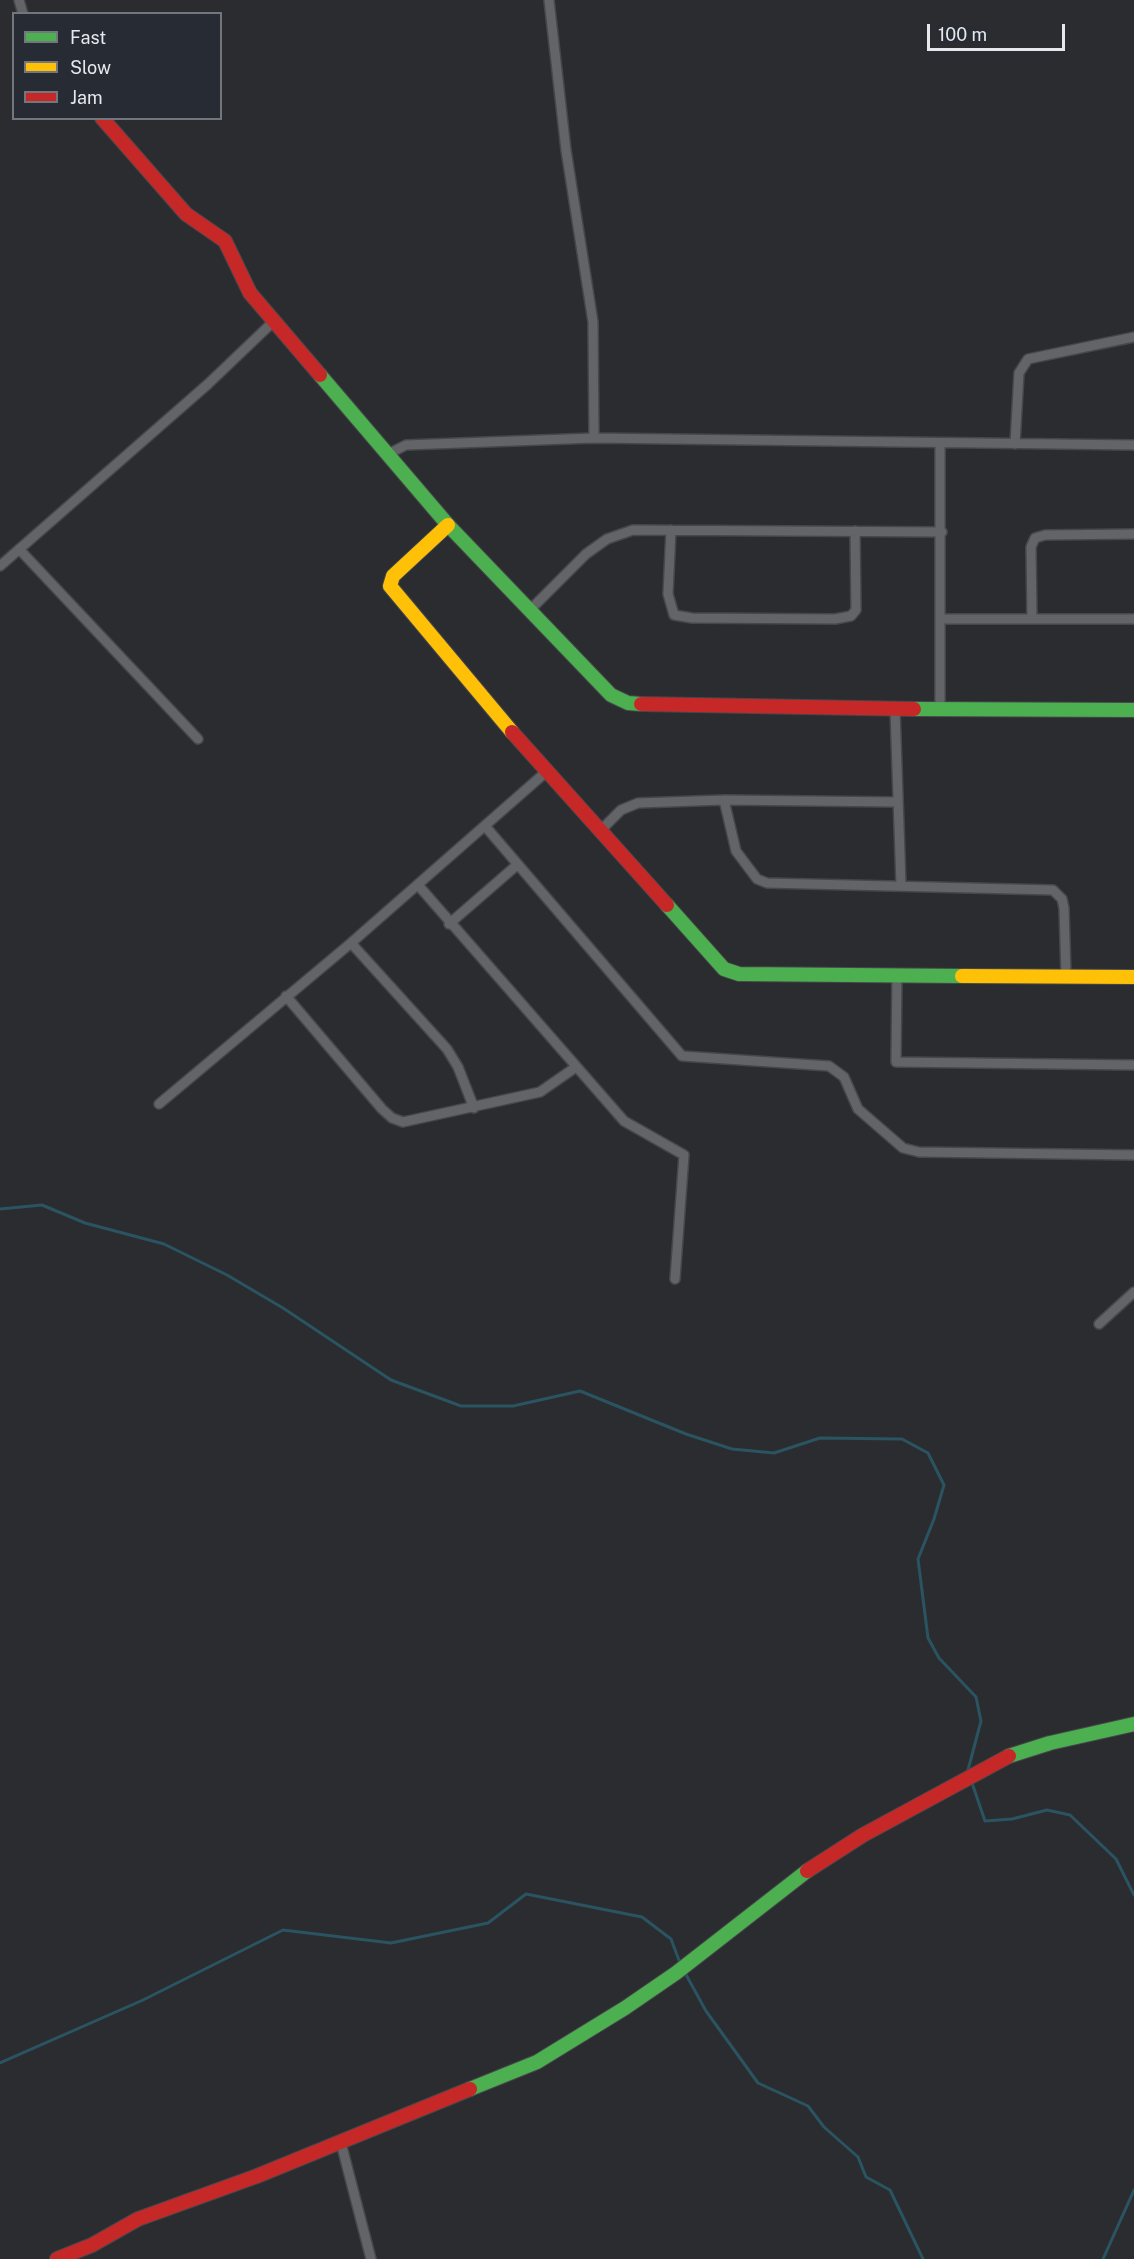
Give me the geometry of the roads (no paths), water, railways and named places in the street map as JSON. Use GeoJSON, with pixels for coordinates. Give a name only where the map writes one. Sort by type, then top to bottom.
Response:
{"type":"FeatureCollection","features":[{"type":"Feature","properties":{"kind":"street"},"geometry":{"type":"LineString","coordinates":[[549,0],[566,150],[593,322],[594,438]]}},
{"type":"Feature","properties":{"kind":"street"},"geometry":{"type":"LineString","coordinates":[[104,120],[186,214],[225,241],[250,293],[448,525],[611,695],[628,703],[895,709],[1134,710]]}},
{"type":"Feature","properties":{"kind":"street"},"geometry":{"type":"LineString","coordinates":[[0,566],[208,384],[274,321]]}},
{"type":"Feature","properties":{"kind":"street"},"geometry":{"type":"LineString","coordinates":[[1015,444],[1019,373],[1028,358],[1134,337]]}},
{"type":"Feature","properties":{"kind":"street"},"geometry":{"type":"LineString","coordinates":[[388,454],[406,445],[594,438],[1134,445]]}},
{"type":"Feature","properties":{"kind":"street"},"geometry":{"type":"LineString","coordinates":[[940,444],[942,532],[940,709]]}},
{"type":"Feature","properties":{"kind":"street"},"geometry":{"type":"LineString","coordinates":[[448,525],[393,576],[392,590],[546,772],[601,830],[724,969],[739,974],[1134,977]]}},
{"type":"Feature","properties":{"kind":"street"},"geometry":{"type":"LineString","coordinates":[[529,611],[586,554],[607,539],[633,530],[942,532]]}},
{"type":"Feature","properties":{"kind":"street"},"geometry":{"type":"LineString","coordinates":[[671,530],[668,594],[674,615],[692,618],[835,619],[851,616],[856,610],[855,531]]}},
{"type":"Feature","properties":{"kind":"street"},"geometry":{"type":"LineString","coordinates":[[1032,619],[1031,547],[1035,538],[1045,535],[1134,534]]}},
{"type":"Feature","properties":{"kind":"street"},"geometry":{"type":"LineString","coordinates":[[19,549],[198,740]]}},
{"type":"Feature","properties":{"kind":"street"},"geometry":{"type":"LineString","coordinates":[[941,620],[1134,619]]}},
{"type":"Feature","properties":{"kind":"street"},"geometry":{"type":"LineString","coordinates":[[895,709],[901,885]]}},
{"type":"Feature","properties":{"kind":"street"},"geometry":{"type":"LineString","coordinates":[[159,1104],[351,943],[546,772]]}},
{"type":"Feature","properties":{"kind":"street"},"geometry":{"type":"LineString","coordinates":[[601,830],[621,810],[633,804],[724,800],[897,802]]}},
{"type":"Feature","properties":{"kind":"street"},"geometry":{"type":"LineString","coordinates":[[724,800],[736,851],[757,879],[778,884],[1053,890],[1062,899],[1064,908],[1066,975]]}},
{"type":"Feature","properties":{"kind":"street"},"geometry":{"type":"LineString","coordinates":[[485,826],[682,1056],[829,1066],[844,1077],[858,1109],[903,1148],[919,1152],[1134,1155]]}},
{"type":"Feature","properties":{"kind":"street"},"geometry":{"type":"LineString","coordinates":[[450,924],[517,865]]}},
{"type":"Feature","properties":{"kind":"street"},"geometry":{"type":"LineString","coordinates":[[418,885],[624,1121],[684,1155],[675,1279]]}},
{"type":"Feature","properties":{"kind":"street"},"geometry":{"type":"LineString","coordinates":[[351,943],[447,1049],[458,1067],[474,1108]]}},
{"type":"Feature","properties":{"kind":"street"},"geometry":{"type":"LineString","coordinates":[[897,974],[896,1062],[1134,1065]]}},
{"type":"Feature","properties":{"kind":"street"},"geometry":{"type":"LineString","coordinates":[[286,996],[392,1118],[403,1122],[540,1092],[576,1067]]}},
{"type":"Feature","properties":{"kind":"street"},"geometry":{"type":"LineString","coordinates":[[1099,1324],[1134,1292]]}},
{"type":"Feature","properties":{"kind":"street"},"geometry":{"type":"LineString","coordinates":[[57,2259],[92,2245],[138,2219],[341,2143],[537,2062],[625,2008],[676,1973],[715,1940],[797,1878],[863,1835],[937,1793],[1006,1757],[1050,1743],[1134,1724]]}},
{"type":"Feature","properties":{"kind":"street"},"geometry":{"type":"LineString","coordinates":[[341,2143],[371,2259]]}},
{"type":"Feature","properties":{"kind":"waterway"},"geometry":{"type":"LineString","coordinates":[[0,1209],[42,1205],[85,1223],[164,1244],[227,1275],[283,1308],[391,1380],[461,1406],[513,1406],[580,1391],[686,1434],[732,1449],[774,1453],[820,1438],[902,1439],[928,1453],[944,1485],[934,1519],[918,1559],[928,1638],[939,1658],[976,1697],[981,1721],[968,1770]]}},
{"type":"Feature","properties":{"kind":"waterway"},"geometry":{"type":"LineString","coordinates":[[971,1780],[985,1821],[1012,1819],[1047,1810],[1070,1815],[1116,1859],[1134,1895]]}},
{"type":"Feature","properties":{"kind":"waterway"},"geometry":{"type":"LineString","coordinates":[[0,2063],[143,2000],[283,1930],[391,1943],[488,1923],[526,1894],[642,1917],[671,1939],[680,1963]]}},
{"type":"Feature","properties":{"kind":"waterway"},"geometry":{"type":"LineString","coordinates":[[684,1971],[706,2011],[758,2083],[808,2106],[824,2127],[858,2157],[866,2177],[890,2190],[923,2259]]}},
{"type":"Feature","properties":{"kind":"waterway"},"geometry":{"type":"LineString","coordinates":[[1103,2259],[1134,2190]]}}]}
